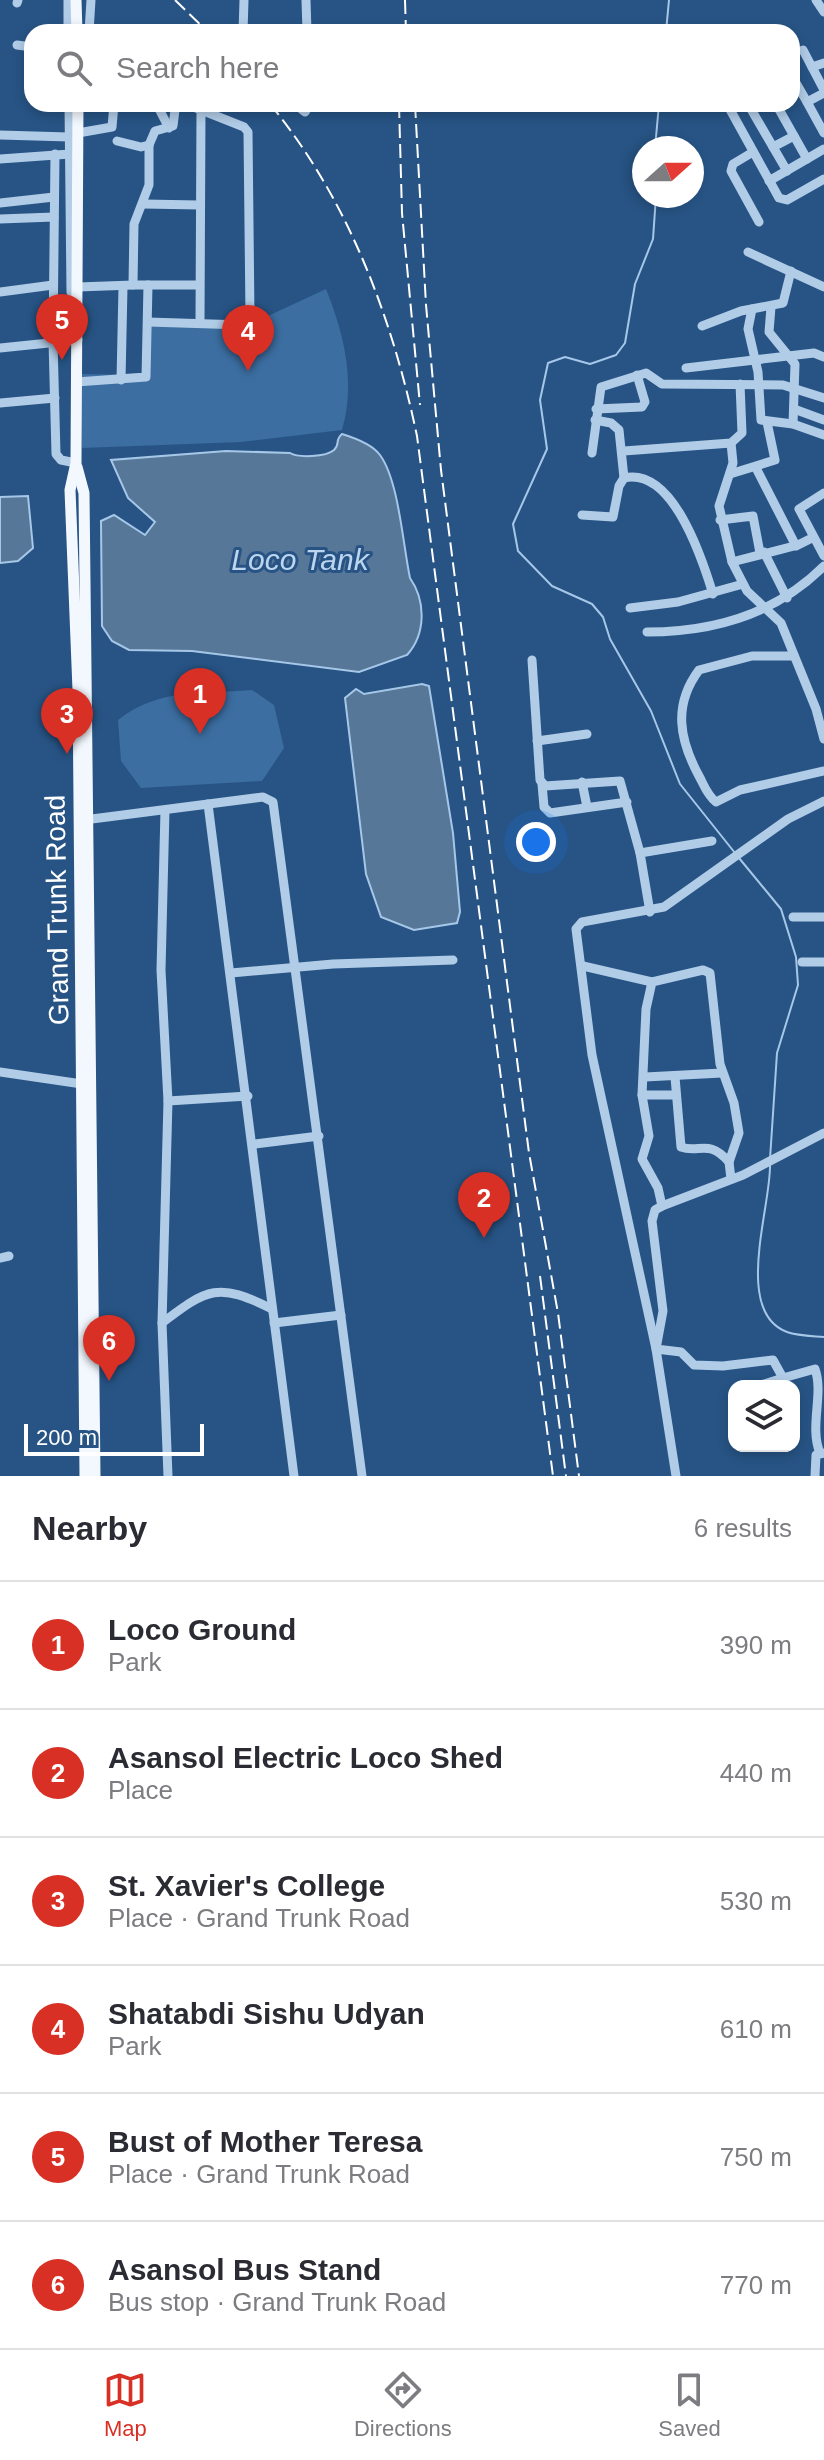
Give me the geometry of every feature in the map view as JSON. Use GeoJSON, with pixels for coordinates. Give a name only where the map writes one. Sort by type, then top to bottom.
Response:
{"type":"FeatureCollection","features":[{"type":"Feature","properties":{"kind":"main road"},"geometry":{"type":"LineString","coordinates":[[76,0],[77,24]]}},
{"type":"Feature","properties":{"kind":"main road","name":"Grand Trunk Road"},"geometry":{"type":"LineString","coordinates":[[77,112],[74,135],[78,313],[76,463],[70,490],[84,820],[82,1084],[85,1476]]}},
{"type":"Feature","properties":{"kind":"main road"},"geometry":{"type":"LineString","coordinates":[[84,820],[95,1476]]}},
{"type":"Feature","properties":{"kind":"street"},"geometry":{"type":"LineString","coordinates":[[68,0],[68,24]]}},
{"type":"Feature","properties":{"kind":"street"},"geometry":{"type":"LineString","coordinates":[[90,24],[91,0]]}},
{"type":"Feature","properties":{"kind":"street"},"geometry":{"type":"LineString","coordinates":[[243,24],[244,0]]}},
{"type":"Feature","properties":{"kind":"street"},"geometry":{"type":"LineString","coordinates":[[306,0],[307,24]]}},
{"type":"Feature","properties":{"kind":"street"},"geometry":{"type":"LineString","coordinates":[[816,0],[824,12]]}},
{"type":"Feature","properties":{"kind":"street"},"geometry":{"type":"LineString","coordinates":[[17,45],[24,46]]}},
{"type":"Feature","properties":{"kind":"street"},"geometry":{"type":"LineString","coordinates":[[803,50],[824,92],[807,102]]}},
{"type":"Feature","properties":{"kind":"street"},"geometry":{"type":"LineString","coordinates":[[812,67],[824,63]]}},
{"type":"Feature","properties":{"kind":"street"},"geometry":{"type":"LineString","coordinates":[[800,90],[824,133]]}},
{"type":"Feature","properties":{"kind":"street"},"geometry":{"type":"LineString","coordinates":[[70,112],[74,135],[70,154],[75,281]]}},
{"type":"Feature","properties":{"kind":"street"},"geometry":{"type":"LineString","coordinates":[[0,135],[74,135],[112,127],[113,112]]}},
{"type":"Feature","properties":{"kind":"street"},"geometry":{"type":"LineString","coordinates":[[161,112],[169,128]]}},
{"type":"Feature","properties":{"kind":"street"},"geometry":{"type":"LineString","coordinates":[[121,380],[134,224],[149,185],[149,145],[155,131],[169,128],[178,112]]}},
{"type":"Feature","properties":{"kind":"street"},"geometry":{"type":"LineString","coordinates":[[200,323],[201,112]]}},
{"type":"Feature","properties":{"kind":"street"},"geometry":{"type":"LineString","coordinates":[[148,322],[243,325],[250,317],[248,132],[244,127],[206,112]]}},
{"type":"Feature","properties":{"kind":"street"},"geometry":{"type":"LineString","coordinates":[[731,112],[783,201],[824,179]]}},
{"type":"Feature","properties":{"kind":"street"},"geometry":{"type":"LineString","coordinates":[[753,112],[787,171]]}},
{"type":"Feature","properties":{"kind":"street"},"geometry":{"type":"LineString","coordinates":[[780,112],[807,159]]}},
{"type":"Feature","properties":{"kind":"street"},"geometry":{"type":"LineString","coordinates":[[773,147],[794,136]]}},
{"type":"Feature","properties":{"kind":"street"},"geometry":{"type":"LineString","coordinates":[[117,141],[141,147],[149,145]]}},
{"type":"Feature","properties":{"kind":"street"},"geometry":{"type":"LineString","coordinates":[[769,181],[824,149]]}},
{"type":"Feature","properties":{"kind":"street"},"geometry":{"type":"LineString","coordinates":[[753,152],[733,164],[731,171],[759,222]]}},
{"type":"Feature","properties":{"kind":"street"},"geometry":{"type":"LineString","coordinates":[[55,154],[53,341],[56,454],[61,460],[76,463]]}},
{"type":"Feature","properties":{"kind":"street"},"geometry":{"type":"LineString","coordinates":[[0,159],[70,154]]}},
{"type":"Feature","properties":{"kind":"street"},"geometry":{"type":"LineString","coordinates":[[0,203],[54,197]]}},
{"type":"Feature","properties":{"kind":"street"},"geometry":{"type":"LineString","coordinates":[[143,204],[199,205]]}},
{"type":"Feature","properties":{"kind":"street"},"geometry":{"type":"LineString","coordinates":[[0,219],[54,217]]}},
{"type":"Feature","properties":{"kind":"street"},"geometry":{"type":"LineString","coordinates":[[748,252],[824,287]]}},
{"type":"Feature","properties":{"kind":"street"},"geometry":{"type":"LineString","coordinates":[[702,326],[752,309],[783,303],[791,271]]}},
{"type":"Feature","properties":{"kind":"street"},"geometry":{"type":"LineString","coordinates":[[0,277],[2,291],[53,281],[128,286],[198,285]]}},
{"type":"Feature","properties":{"kind":"street"},"geometry":{"type":"LineString","coordinates":[[76,382],[146,377],[148,285]]}},
{"type":"Feature","properties":{"kind":"street"},"geometry":{"type":"LineString","coordinates":[[771,307],[769,332],[791,356],[796,387],[793,424]]}},
{"type":"Feature","properties":{"kind":"street"},"geometry":{"type":"LineString","coordinates":[[752,309],[748,329],[757,362],[758,416],[767,422],[793,424],[824,435]]}},
{"type":"Feature","properties":{"kind":"street"},"geometry":{"type":"LineString","coordinates":[[0,348],[78,340]]}},
{"type":"Feature","properties":{"kind":"street"},"geometry":{"type":"LineString","coordinates":[[686,368],[814,353],[824,357]]}},
{"type":"Feature","properties":{"kind":"street"},"geometry":{"type":"LineString","coordinates":[[592,453],[601,387],[637,375],[650,373],[662,384],[758,383],[796,387],[824,398]]}},
{"type":"Feature","properties":{"kind":"street"},"geometry":{"type":"LineString","coordinates":[[596,415],[642,407],[645,402],[637,375]]}},
{"type":"Feature","properties":{"kind":"street"},"geometry":{"type":"LineString","coordinates":[[624,451],[731,443],[742,433],[740,384]]}},
{"type":"Feature","properties":{"kind":"street"},"geometry":{"type":"LineString","coordinates":[[0,403],[55,398]]}},
{"type":"Feature","properties":{"kind":"street"},"geometry":{"type":"LineString","coordinates":[[794,409],[824,420]]}},
{"type":"Feature","properties":{"kind":"street"},"geometry":{"type":"LineString","coordinates":[[582,515],[613,517],[619,486],[624,478],[624,451],[616,426],[596,415]]}},
{"type":"Feature","properties":{"kind":"street"},"geometry":{"type":"LineString","coordinates":[[730,474],[775,460],[767,422]]}},
{"type":"Feature","properties":{"kind":"street"},"geometry":{"type":"LineString","coordinates":[[731,443],[730,474],[719,497],[720,520],[732,562],[743,584],[781,623],[822,718],[824,739]]}},
{"type":"Feature","properties":{"kind":"street"},"geometry":{"type":"LineString","coordinates":[[756,468],[796,546]]}},
{"type":"Feature","properties":{"kind":"street"},"geometry":{"type":"LineString","coordinates":[[624,478],[649,481],[666,492],[699,550],[713,594]]}},
{"type":"Feature","properties":{"kind":"street"},"geometry":{"type":"LineString","coordinates":[[824,493],[799,509],[824,556]]}},
{"type":"Feature","properties":{"kind":"street"},"geometry":{"type":"LineString","coordinates":[[720,520],[753,516],[762,553],[787,598]]}},
{"type":"Feature","properties":{"kind":"street"},"geometry":{"type":"LineString","coordinates":[[732,562],[796,546],[812,538]]}},
{"type":"Feature","properties":{"kind":"street"},"geometry":{"type":"LineString","coordinates":[[647,632],[704,629],[767,608],[787,598],[824,566]]}},
{"type":"Feature","properties":{"kind":"street"},"geometry":{"type":"LineString","coordinates":[[630,608],[713,594],[743,584]]}},
{"type":"Feature","properties":{"kind":"street"},"geometry":{"type":"LineString","coordinates":[[794,656],[752,656],[699,670],[685,695],[680,715],[683,738],[696,770],[716,802],[740,790],[824,771]]}},
{"type":"Feature","properties":{"kind":"street"},"geometry":{"type":"LineString","coordinates":[[532,660],[537,768],[544,807],[550,813],[627,802]]}},
{"type":"Feature","properties":{"kind":"street"},"geometry":{"type":"LineString","coordinates":[[537,741],[587,734]]}},
{"type":"Feature","properties":{"kind":"street"},"geometry":{"type":"LineString","coordinates":[[542,784],[620,781],[640,853],[650,912]]}},
{"type":"Feature","properties":{"kind":"street"},"geometry":{"type":"LineString","coordinates":[[582,782],[587,807]]}},
{"type":"Feature","properties":{"kind":"street"},"geometry":{"type":"LineString","coordinates":[[84,820],[263,797],[273,802],[362,1476]]}},
{"type":"Feature","properties":{"kind":"street"},"geometry":{"type":"LineString","coordinates":[[676,1476],[656,1349],[592,1055],[578,925],[650,912],[672,903],[788,819],[824,801]]}},
{"type":"Feature","properties":{"kind":"street"},"geometry":{"type":"LineString","coordinates":[[208,804],[255,1144],[294,1476]]}},
{"type":"Feature","properties":{"kind":"street"},"geometry":{"type":"LineString","coordinates":[[165,810],[161,970],[168,1101],[162,1323],[168,1476]]}},
{"type":"Feature","properties":{"kind":"street"},"geometry":{"type":"LineString","coordinates":[[640,853],[712,841]]}},
{"type":"Feature","properties":{"kind":"street"},"geometry":{"type":"LineString","coordinates":[[793,917],[824,917]]}},
{"type":"Feature","properties":{"kind":"street"},"geometry":{"type":"LineString","coordinates":[[231,973],[297,966],[453,960]]}},
{"type":"Feature","properties":{"kind":"street"},"geometry":{"type":"LineString","coordinates":[[802,962],[824,962]]}},
{"type":"Feature","properties":{"kind":"street"},"geometry":{"type":"LineString","coordinates":[[583,966],[652,982],[703,970],[710,973],[722,1073],[737,1113],[739,1133],[729,1162],[731,1179]]}},
{"type":"Feature","properties":{"kind":"street"},"geometry":{"type":"LineString","coordinates":[[652,982],[646,1009],[642,1095],[649,1136],[642,1159],[655,1182],[662,1206]]}},
{"type":"Feature","properties":{"kind":"street"},"geometry":{"type":"LineString","coordinates":[[0,1072],[82,1084]]}},
{"type":"Feature","properties":{"kind":"street"},"geometry":{"type":"LineString","coordinates":[[645,1077],[722,1073]]}},
{"type":"Feature","properties":{"kind":"street"},"geometry":{"type":"LineString","coordinates":[[675,1077],[681,1147],[709,1147],[729,1162]]}},
{"type":"Feature","properties":{"kind":"street"},"geometry":{"type":"LineString","coordinates":[[642,1095],[676,1095]]}},
{"type":"Feature","properties":{"kind":"street"},"geometry":{"type":"LineString","coordinates":[[168,1101],[248,1096]]}},
{"type":"Feature","properties":{"kind":"street"},"geometry":{"type":"LineString","coordinates":[[656,1349],[663,1311],[652,1221],[655,1210],[753,1170],[824,1133]]}},
{"type":"Feature","properties":{"kind":"street"},"geometry":{"type":"LineString","coordinates":[[255,1144],[319,1136]]}},
{"type":"Feature","properties":{"kind":"street"},"geometry":{"type":"LineString","coordinates":[[162,1323],[198,1296],[213,1291],[239,1293],[272,1309]]}},
{"type":"Feature","properties":{"kind":"street"},"geometry":{"type":"LineString","coordinates":[[274,1323],[341,1315]]}},
{"type":"Feature","properties":{"kind":"street"},"geometry":{"type":"LineString","coordinates":[[656,1349],[681,1352],[694,1365],[723,1366],[773,1360],[783,1378]]}},
{"type":"Feature","properties":{"kind":"street"},"geometry":{"type":"LineString","coordinates":[[777,1380],[817,1371],[818,1418],[814,1435],[822,1453],[815,1459],[815,1476]]}},
{"type":"Feature","properties":{"kind":"shaded area"},"geometry":{"type":"Polygon","coordinates":[[[326,289],[346,358],[348,394],[342,430],[241,442],[82,448],[81,374],[149,375],[149,326],[253,323],[326,289]]]}},
{"type":"Feature","properties":{"kind":"shaded area"},"geometry":{"type":"Polygon","coordinates":[[[252,690],[274,705],[284,748],[262,781],[141,788],[121,761],[118,720],[133,710],[149,702],[181,694],[252,690]]]}},
{"type":"Feature","properties":{"kind":"water","name":"Loco Tank"},"geometry":{"type":"Polygon","coordinates":[[[342,434],[377,451],[392,481],[410,578],[419,597],[422,617],[418,637],[407,655],[359,672],[192,651],[129,650],[112,641],[102,626],[101,521],[114,515],[145,535],[155,522],[128,498],[111,460],[226,451],[319,455],[334,450],[342,434]]]}},
{"type":"Feature","properties":{"kind":"water"},"geometry":{"type":"Polygon","coordinates":[[[28,496],[33,548],[18,561],[0,563],[0,497],[28,496]]]}},
{"type":"Feature","properties":{"kind":"water"},"geometry":{"type":"Polygon","coordinates":[[[422,684],[429,686],[453,833],[460,912],[457,923],[414,930],[381,917],[366,874],[345,698],[356,689],[364,694],[422,684]]]}},
{"type":"Feature","properties":{"kind":"waterway"},"geometry":{"type":"LineString","coordinates":[[667,24],[669,0]]}},
{"type":"Feature","properties":{"kind":"waterway"},"geometry":{"type":"LineString","coordinates":[[656,136],[658,112]]}},
{"type":"Feature","properties":{"kind":"waterway"},"geometry":{"type":"LineString","coordinates":[[655,208],[653,239],[635,284],[625,343],[616,355],[590,364],[565,357],[548,363],[540,400],[547,449],[513,524],[518,551],[552,586],[592,604],[603,617],[610,639],[651,711],[680,784],[735,853]]}},
{"type":"Feature","properties":{"kind":"waterway"},"geometry":{"type":"LineString","coordinates":[[739,858],[781,909],[796,957],[798,985],[777,1053],[770,1159]]}},
{"type":"Feature","properties":{"kind":"waterway"},"geometry":{"type":"LineString","coordinates":[[770,1165],[759,1257],[758,1281],[762,1303],[771,1321],[787,1332],[824,1337]]}},
{"type":"Feature","properties":{"kind":"railway"},"geometry":{"type":"LineString","coordinates":[[175,0],[200,24]]}},
{"type":"Feature","properties":{"kind":"railway"},"geometry":{"type":"LineString","coordinates":[[405,0],[406,24]]}},
{"type":"Feature","properties":{"kind":"railway"},"geometry":{"type":"LineString","coordinates":[[276,112],[322,179],[363,261],[394,347],[417,436],[553,1476]]}},
{"type":"Feature","properties":{"kind":"railway"},"geometry":{"type":"LineString","coordinates":[[399,112],[402,213],[420,405]]}},
{"type":"Feature","properties":{"kind":"railway"},"geometry":{"type":"LineString","coordinates":[[415,112],[426,305],[441,470],[529,1153],[558,1313],[579,1476]]}},
{"type":"Feature","properties":{"kind":"railway"},"geometry":{"type":"LineString","coordinates":[[540,1276],[566,1476]]}},
{"type":"Feature","properties":{"kind":"place","name":"Bust of Mother Teresa"},"geometry":{"type":"Point","coordinates":[62,360]}},
{"type":"Feature","properties":{"kind":"place","name":"Shatabdi Sishu Udyan"},"geometry":{"type":"Point","coordinates":[248,371]}},
{"type":"Feature","properties":{"kind":"place","name":"Loco Ground"},"geometry":{"type":"Point","coordinates":[200,734]}},
{"type":"Feature","properties":{"kind":"place","name":"St. Xavier's College"},"geometry":{"type":"Point","coordinates":[67,754]}},
{"type":"Feature","properties":{"kind":"place","name":"Asansol Electric Loco Shed"},"geometry":{"type":"Point","coordinates":[484,1238]}},
{"type":"Feature","properties":{"kind":"place","name":"Asansol Bus Stand"},"geometry":{"type":"Point","coordinates":[109,1381]}}]}
